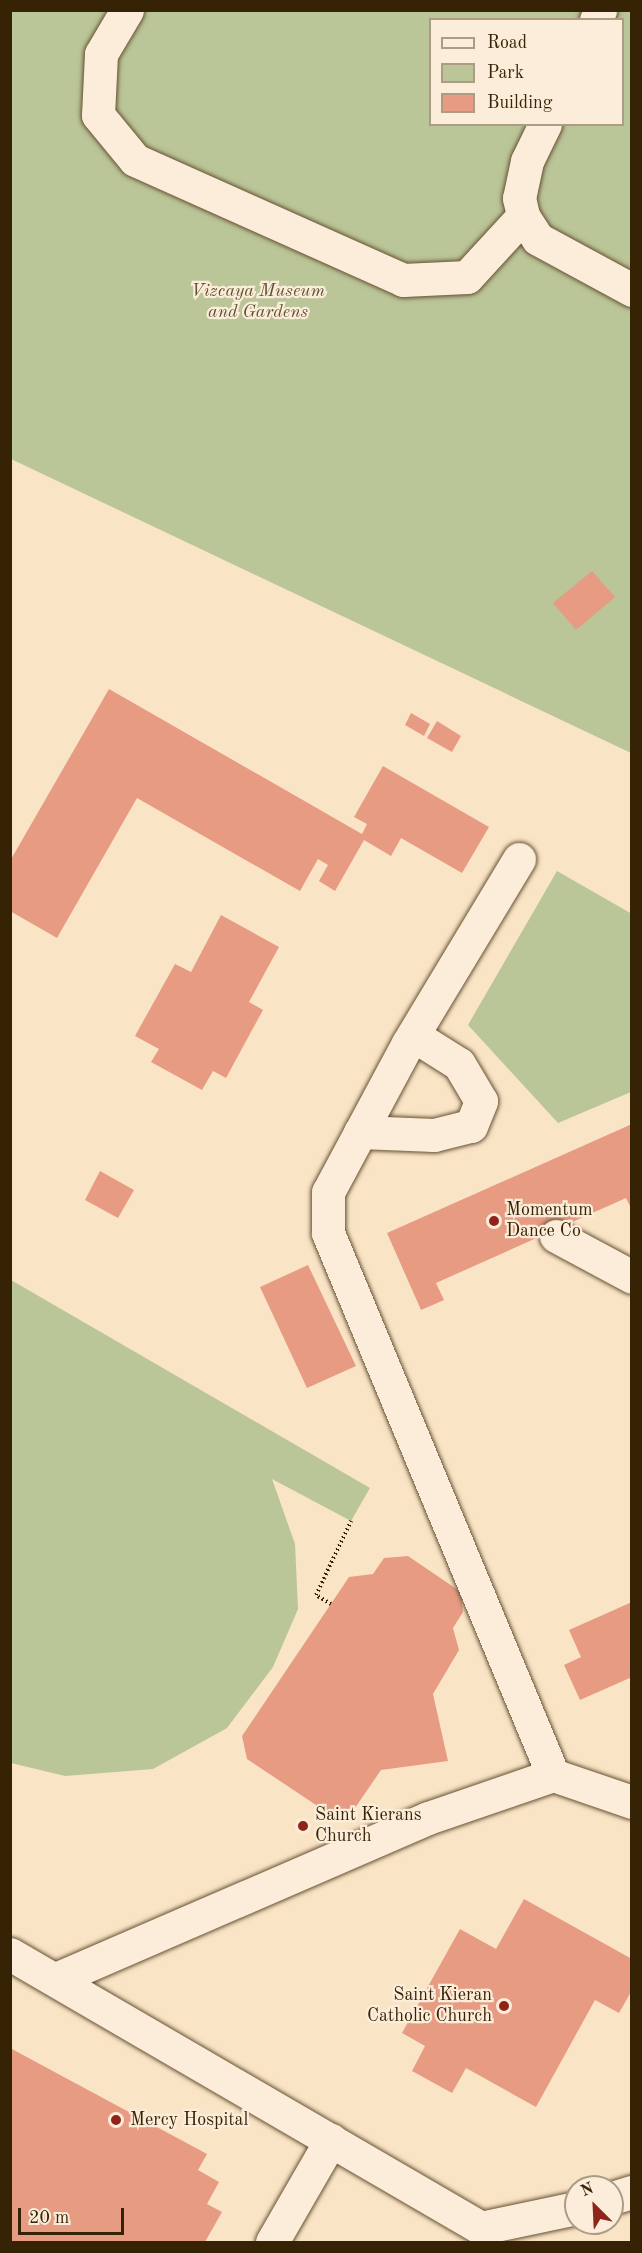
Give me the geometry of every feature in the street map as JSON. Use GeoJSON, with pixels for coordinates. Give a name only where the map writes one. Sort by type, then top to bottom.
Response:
{"type":"FeatureCollection","features":[{"type":"Feature","properties":{"kind":"lane"},"geometry":{"type":"LineString","coordinates":[[127,10],[101,54],[98,115],[135,160],[403,280],[467,277],[524,216]]}},
{"type":"Feature","properties":{"kind":"lane"},"geometry":{"type":"LineString","coordinates":[[543,126],[527,161],[519,198],[524,216],[538,239],[632,290]]}},
{"type":"Feature","properties":{"kind":"lane"},"geometry":{"type":"LineString","coordinates":[[519,859],[413,1035],[328,1192],[328,1233],[553,1775]]}},
{"type":"Feature","properties":{"kind":"lane"},"geometry":{"type":"LineString","coordinates":[[360,1132],[434,1135],[471,1126],[480,1101],[459,1064],[413,1035]]}},
{"type":"Feature","properties":{"kind":"lane"},"geometry":{"type":"LineString","coordinates":[[556,1236],[632,1277]]}},
{"type":"Feature","properties":{"kind":"lane"},"geometry":{"type":"LineString","coordinates":[[56,1979],[428,1818],[553,1775],[632,1802]]}},
{"type":"Feature","properties":{"kind":"lane"},"geometry":{"type":"LineString","coordinates":[[10,1954],[481,2228],[564,2211]]}},
{"type":"Feature","properties":{"kind":"lane"},"geometry":{"type":"LineString","coordinates":[[272,2242],[331,2140]]}},
{"type":"Feature","properties":{"kind":"path"},"geometry":{"type":"LineString","coordinates":[[331,1604],[316,1594],[351,1521]]}},
{"type":"Feature","properties":{"kind":"green space","name":"Vizcaya Museum and Gardens"},"geometry":{"type":"Polygon","coordinates":[[[11,11],[631,11],[631,753],[11,459],[11,11]]]}},
{"type":"Feature","properties":{"kind":"green space"},"geometry":{"type":"Polygon","coordinates":[[[557,871],[632,914],[631,1092],[558,1123],[468,1025],[557,871]]]}},
{"type":"Feature","properties":{"kind":"green space"},"geometry":{"type":"Polygon","coordinates":[[[11,1280],[370,1488],[351,1521],[272,1479],[295,1544],[298,1609],[273,1667],[227,1728],[153,1769],[65,1776],[11,1763],[11,1280]]]}},
{"type":"Feature","properties":{"kind":"building"},"geometry":{"type":"Polygon","coordinates":[[[592,571],[615,597],[576,630],[553,603],[592,571]]]}},
{"type":"Feature","properties":{"kind":"building"},"geometry":{"type":"Polygon","coordinates":[[[109,689],[362,834],[367,824],[354,817],[383,766],[489,827],[462,873],[401,838],[391,856],[364,840],[335,891],[319,881],[328,865],[318,859],[300,891],[137,798],[57,938],[10,911],[10,861],[109,689]]]}},
{"type":"Feature","properties":{"kind":"building"},"geometry":{"type":"Polygon","coordinates":[[[411,713],[430,724],[424,736],[405,725],[411,713]]]}},
{"type":"Feature","properties":{"kind":"building"},"geometry":{"type":"Polygon","coordinates":[[[437,721],[461,736],[452,752],[427,738],[437,721]]]}},
{"type":"Feature","properties":{"kind":"building"},"geometry":{"type":"Polygon","coordinates":[[[221,915],[279,947],[249,1002],[263,1010],[226,1078],[213,1071],[202,1090],[151,1062],[159,1049],[135,1036],[175,964],[191,972],[221,915]]]}},
{"type":"Feature","properties":{"kind":"building","name":"Momentum Dance Co"},"geometry":{"type":"Polygon","coordinates":[[[632,1124],[632,1210],[626,1198],[436,1283],[444,1300],[421,1310],[387,1233],[632,1124]]]}},
{"type":"Feature","properties":{"kind":"building"},"geometry":{"type":"Polygon","coordinates":[[[100,1171],[134,1190],[118,1218],[85,1200],[100,1171]]]}},
{"type":"Feature","properties":{"kind":"building"},"geometry":{"type":"Polygon","coordinates":[[[308,1265],[356,1366],[307,1388],[260,1287],[308,1265]]]}},
{"type":"Feature","properties":{"kind":"building"},"geometry":{"type":"Polygon","coordinates":[[[408,1556],[461,1592],[463,1612],[453,1628],[459,1650],[433,1694],[448,1761],[381,1770],[355,1808],[328,1813],[247,1759],[242,1736],[349,1577],[373,1574],[384,1558],[408,1556]]]}},
{"type":"Feature","properties":{"kind":"building"},"geometry":{"type":"Polygon","coordinates":[[[632,1602],[632,1677],[580,1700],[564,1665],[581,1657],[569,1630],[632,1602]]]}},
{"type":"Feature","properties":{"kind":"building","name":"Saint Kieran Catholic Church"},"geometry":{"type":"Polygon","coordinates":[[[524,1899],[632,1959],[632,1990],[619,2013],[595,2000],[536,2107],[466,2068],[452,2093],[412,2071],[425,2046],[402,2033],[460,1929],[496,1949],[524,1899]]]}},
{"type":"Feature","properties":{"kind":"building"},"geometry":{"type":"Polygon","coordinates":[[[10,2048],[207,2154],[198,2170],[219,2182],[207,2204],[222,2212],[205,2242],[10,2242],[10,2048]]]}},
{"type":"Feature","properties":{"kind":"place","name":"Momentum Dance Co"},"geometry":{"type":"Point","coordinates":[494,1221]}},
{"type":"Feature","properties":{"kind":"place","name":"Saint Kierans Church"},"geometry":{"type":"Point","coordinates":[303,1826]}},
{"type":"Feature","properties":{"kind":"place","name":"Saint Kieran Catholic Church"},"geometry":{"type":"Point","coordinates":[504,2006]}},
{"type":"Feature","properties":{"kind":"place","name":"Mercy Hospital"},"geometry":{"type":"Point","coordinates":[116,2120]}}]}
